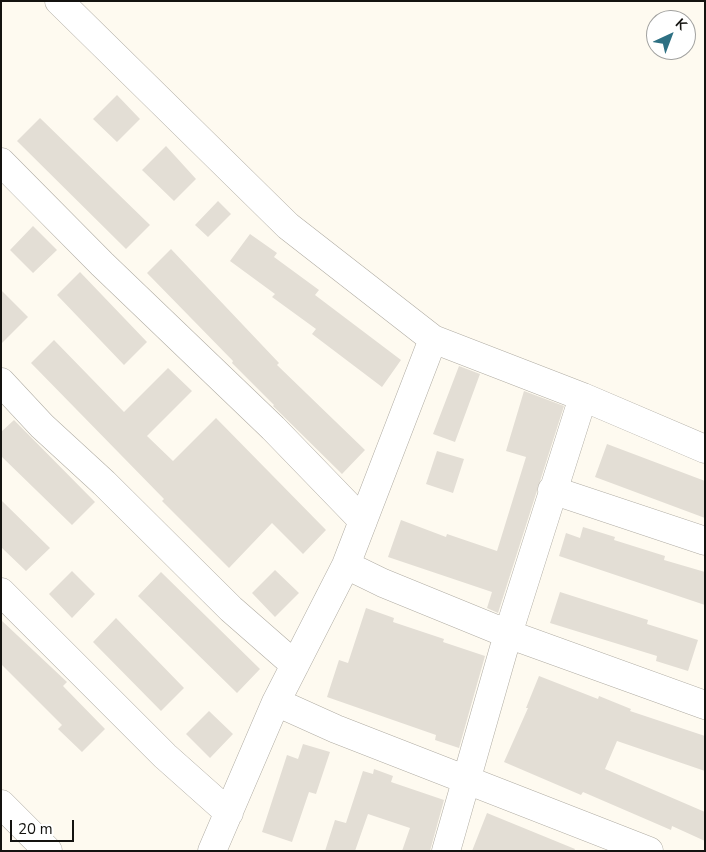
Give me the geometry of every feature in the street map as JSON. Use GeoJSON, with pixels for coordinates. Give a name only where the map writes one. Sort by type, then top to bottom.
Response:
{"type":"FeatureCollection","features":[{"type":"Feature","properties":{"kind":"street"},"geometry":{"type":"LineString","coordinates":[[59,1],[288,226],[433,339],[583,397],[705,448]]}},
{"type":"Feature","properties":{"kind":"street"},"geometry":{"type":"LineString","coordinates":[[1,162],[102,264],[273,428],[363,521]]}},
{"type":"Feature","properties":{"kind":"street"},"geometry":{"type":"LineString","coordinates":[[221,848],[228,813],[276,702],[346,565],[433,339]]}},
{"type":"Feature","properties":{"kind":"street"},"geometry":{"type":"LineString","coordinates":[[1,382],[42,426],[104,483],[231,609],[295,665]]}},
{"type":"Feature","properties":{"kind":"street"},"geometry":{"type":"LineString","coordinates":[[446,851],[508,634],[583,397]]}},
{"type":"Feature","properties":{"kind":"street"},"geometry":{"type":"LineString","coordinates":[[552,490],[705,541]]}},
{"type":"Feature","properties":{"kind":"street"},"geometry":{"type":"LineString","coordinates":[[346,565],[383,583],[508,634],[705,705]]}},
{"type":"Feature","properties":{"kind":"street"},"geometry":{"type":"LineString","coordinates":[[1,592],[165,756],[228,813]]}},
{"type":"Feature","properties":{"kind":"street"},"geometry":{"type":"LineString","coordinates":[[276,702],[336,730],[467,778],[650,851]]}},
{"type":"Feature","properties":{"kind":"street"},"geometry":{"type":"LineString","coordinates":[[1,804],[48,851]]}},
{"type":"Feature","properties":{"kind":"building"},"geometry":{"type":"Polygon","coordinates":[[[117,95],[140,119],[117,142],[93,119],[117,95]]]}},
{"type":"Feature","properties":{"kind":"building"},"geometry":{"type":"Polygon","coordinates":[[[40,118],[150,225],[126,249],[17,141],[40,118]]]}},
{"type":"Feature","properties":{"kind":"building"},"geometry":{"type":"Polygon","coordinates":[[[166,146],[196,179],[174,201],[142,170],[166,146]]]}},
{"type":"Feature","properties":{"kind":"building"},"geometry":{"type":"Polygon","coordinates":[[[218,201],[231,214],[208,237],[195,225],[218,201]]]}},
{"type":"Feature","properties":{"kind":"building"},"geometry":{"type":"Polygon","coordinates":[[[33,226],[57,250],[33,273],[10,250],[33,226]]]}},
{"type":"Feature","properties":{"kind":"building"},"geometry":{"type":"Polygon","coordinates":[[[250,234],[277,253],[274,257],[319,290],[315,295],[401,360],[382,387],[312,334],[316,329],[272,297],[275,294],[230,261],[250,234]]]}},
{"type":"Feature","properties":{"kind":"building"},"geometry":{"type":"Polygon","coordinates":[[[171,249],[279,363],[277,365],[365,450],[342,474],[273,406],[232,363],[233,361],[147,273],[171,249]]]}},
{"type":"Feature","properties":{"kind":"building"},"geometry":{"type":"Polygon","coordinates":[[[80,272],[147,342],[124,365],[57,295],[80,272]]]}},
{"type":"Feature","properties":{"kind":"building"},"geometry":{"type":"Polygon","coordinates":[[[1,290],[28,317],[1,344],[1,290]]]}},
{"type":"Feature","properties":{"kind":"building"},"geometry":{"type":"Polygon","coordinates":[[[54,340],[124,412],[168,368],[192,391],[147,436],[173,461],[216,418],[326,530],[303,554],[272,523],[229,568],[162,501],[164,499],[31,363],[54,340]]]}},
{"type":"Feature","properties":{"kind":"building"},"geometry":{"type":"Polygon","coordinates":[[[459,366],[480,374],[455,442],[433,434],[459,366]]]}},
{"type":"Feature","properties":{"kind":"building"},"geometry":{"type":"Polygon","coordinates":[[[524,391],[564,406],[498,613],[487,608],[492,592],[388,557],[401,520],[446,537],[447,534],[497,551],[526,457],[506,451],[524,391]]]}},
{"type":"Feature","properties":{"kind":"building"},"geometry":{"type":"Polygon","coordinates":[[[14,420],[95,502],[72,525],[1,456],[1,432],[14,420]]]}},
{"type":"Feature","properties":{"kind":"building"},"geometry":{"type":"Polygon","coordinates":[[[607,444],[705,481],[705,518],[595,477],[607,444]]]}},
{"type":"Feature","properties":{"kind":"building"},"geometry":{"type":"Polygon","coordinates":[[[437,451],[464,459],[453,493],[426,484],[437,451]]]}},
{"type":"Feature","properties":{"kind":"building"},"geometry":{"type":"Polygon","coordinates":[[[1,500],[50,548],[26,571],[1,547],[1,500]]]}},
{"type":"Feature","properties":{"kind":"building"},"geometry":{"type":"Polygon","coordinates":[[[583,527],[615,537],[614,540],[665,556],[664,560],[705,572],[705,605],[559,556],[566,533],[580,538],[583,527]]]}},
{"type":"Feature","properties":{"kind":"building"},"geometry":{"type":"Polygon","coordinates":[[[275,570],[299,593],[275,617],[252,593],[275,570]]]}},
{"type":"Feature","properties":{"kind":"building"},"geometry":{"type":"Polygon","coordinates":[[[72,571],[95,594],[72,618],[49,594],[72,571]]]}},
{"type":"Feature","properties":{"kind":"building"},"geometry":{"type":"Polygon","coordinates":[[[161,572],[260,669],[237,693],[138,596],[161,572]]]}},
{"type":"Feature","properties":{"kind":"building"},"geometry":{"type":"Polygon","coordinates":[[[560,592],[648,620],[647,624],[698,640],[688,671],[656,661],[657,656],[550,623],[560,592]]]}},
{"type":"Feature","properties":{"kind":"building"},"geometry":{"type":"Polygon","coordinates":[[[366,608],[394,618],[393,622],[444,639],[443,642],[485,656],[459,748],[435,740],[436,735],[327,697],[339,660],[348,663],[366,608]]]}},
{"type":"Feature","properties":{"kind":"building"},"geometry":{"type":"Polygon","coordinates":[[[116,618],[184,688],[161,711],[93,642],[116,618]]]}},
{"type":"Feature","properties":{"kind":"building"},"geometry":{"type":"Polygon","coordinates":[[[1,620],[67,682],[63,686],[105,729],[82,752],[58,729],[62,725],[1,664],[1,620]]]}},
{"type":"Feature","properties":{"kind":"building"},"geometry":{"type":"Polygon","coordinates":[[[539,676],[598,699],[599,696],[631,709],[630,711],[705,736],[705,771],[617,741],[605,769],[705,812],[705,841],[672,826],[671,830],[583,792],[581,795],[504,762],[528,708],[526,708],[539,676]]]}},
{"type":"Feature","properties":{"kind":"building"},"geometry":{"type":"Polygon","coordinates":[[[209,711],[233,734],[210,758],[186,734],[209,711]]]}},
{"type":"Feature","properties":{"kind":"building"},"geometry":{"type":"Polygon","coordinates":[[[303,744],[330,752],[316,794],[309,792],[292,842],[262,832],[287,755],[298,759],[303,744]]]}},
{"type":"Feature","properties":{"kind":"building"},"geometry":{"type":"Polygon","coordinates":[[[374,769],[393,776],[391,782],[444,800],[430,851],[402,851],[410,828],[368,814],[355,851],[325,851],[335,820],[346,823],[363,771],[373,774],[374,769]]]}},
{"type":"Feature","properties":{"kind":"building"},"geometry":{"type":"Polygon","coordinates":[[[487,813],[575,849],[574,851],[472,851],[487,813]]]}}]}
